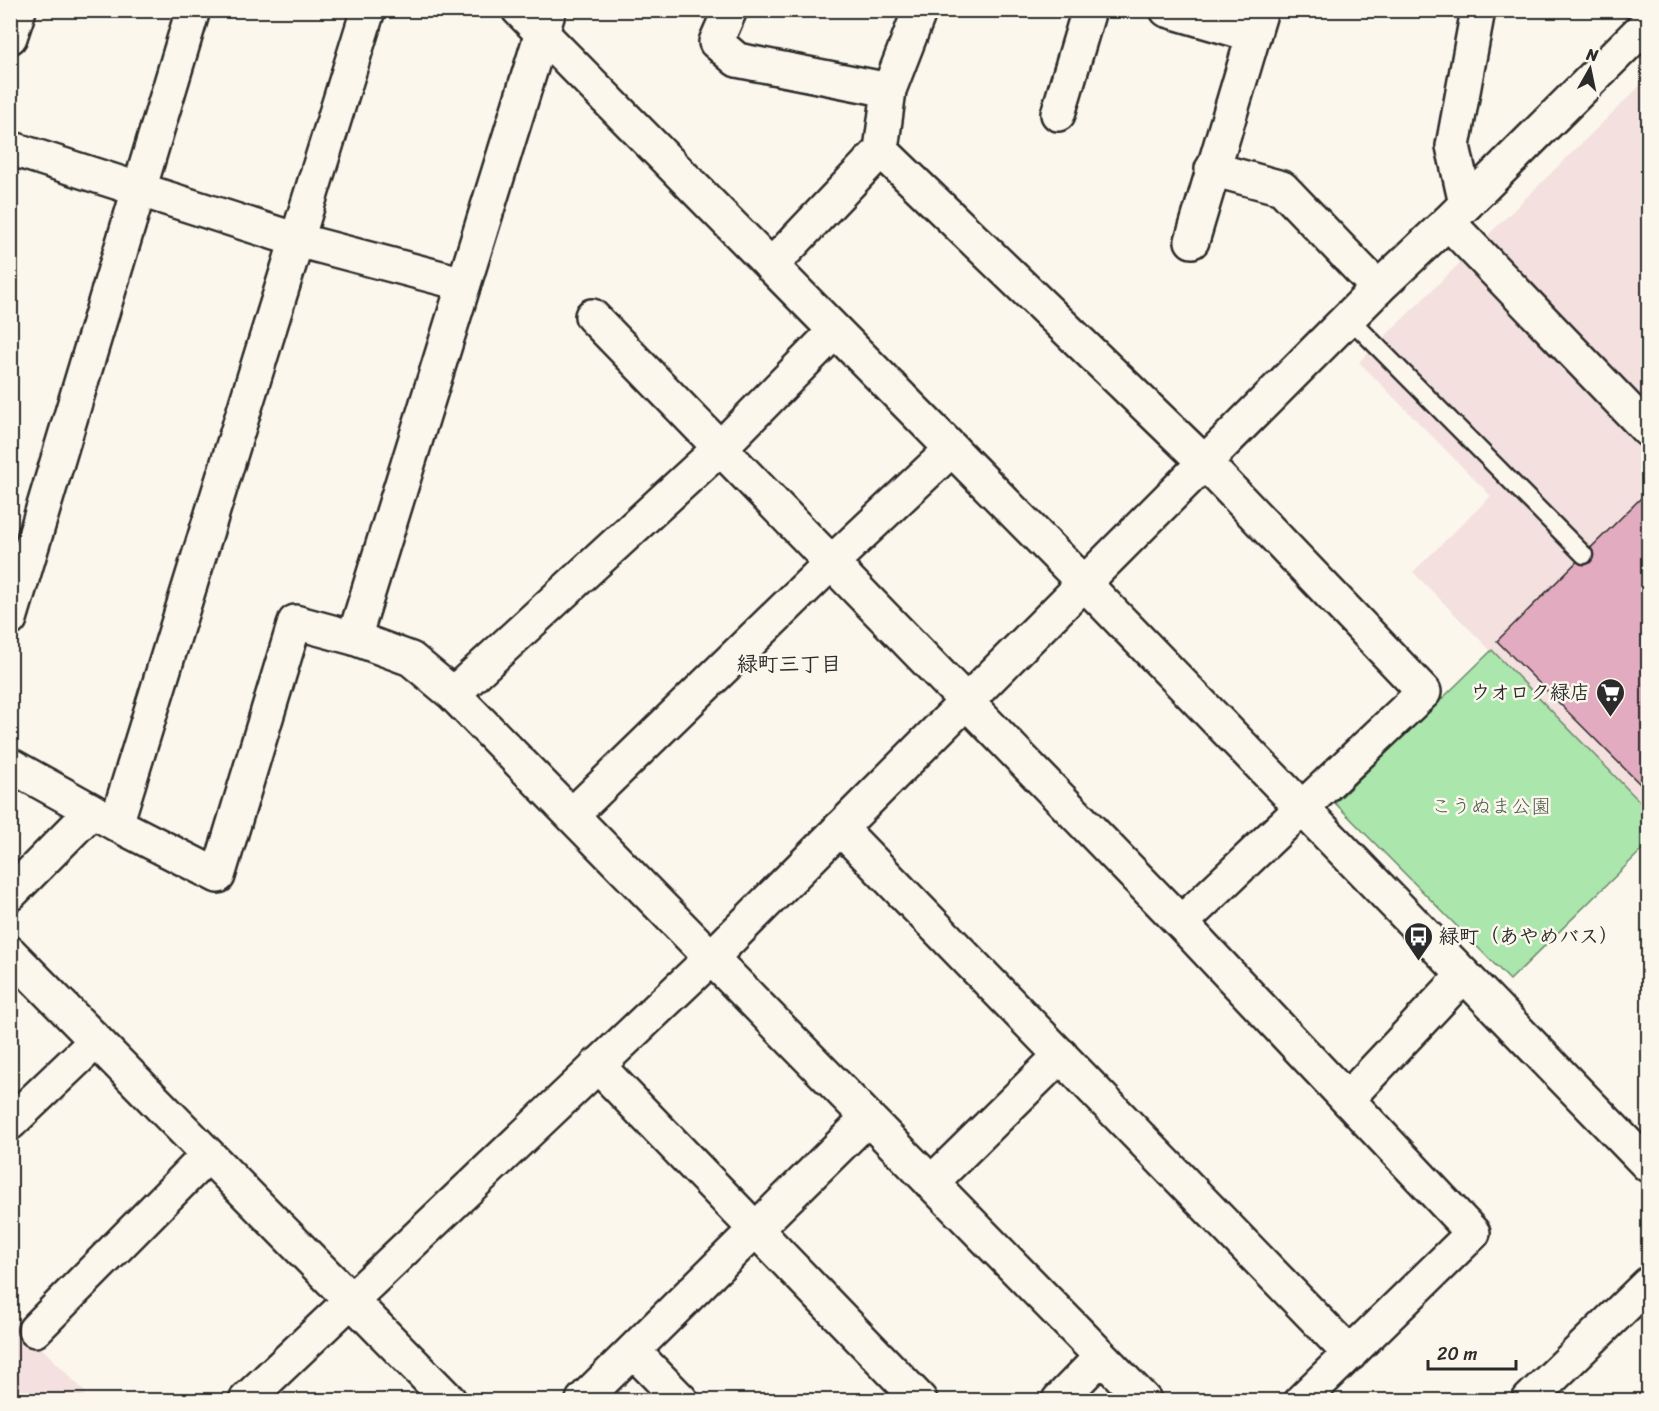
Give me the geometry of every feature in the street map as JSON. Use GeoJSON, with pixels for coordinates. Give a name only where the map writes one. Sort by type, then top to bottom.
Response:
{"type":"FeatureCollection","features":[{"type":"Feature","properties":{"kind":"street"},"geometry":{"type":"LineString","coordinates":[[10,37],[19,10]]}},
{"type":"Feature","properties":{"kind":"street"},"geometry":{"type":"LineString","coordinates":[[10,619],[193,10]]}},
{"type":"Feature","properties":{"kind":"street"},"geometry":{"type":"LineString","coordinates":[[10,894],[104,817],[297,240],[368,10]]}},
{"type":"Feature","properties":{"kind":"street"},"geometry":{"type":"LineString","coordinates":[[730,10],[716,42],[737,60],[889,90]]}},
{"type":"Feature","properties":{"kind":"street"},"geometry":{"type":"LineString","coordinates":[[771,266],[881,150],[889,90],[920,10]]}},
{"type":"Feature","properties":{"kind":"street"},"geometry":{"type":"LineString","coordinates":[[1058,114],[1089,10]]}},
{"type":"Feature","properties":{"kind":"street"},"geometry":{"type":"LineString","coordinates":[[1167,10],[1257,23],[1192,241]]}},
{"type":"Feature","properties":{"kind":"street"},"geometry":{"type":"LineString","coordinates":[[1478,10],[1453,146],[1457,213],[1648,430]]}},
{"type":"Feature","properties":{"kind":"street"},"geometry":{"type":"LineString","coordinates":[[536,18],[771,266],[1084,584],[1648,1165]]}},
{"type":"Feature","properties":{"kind":"street"},"geometry":{"type":"LineString","coordinates":[[354,638],[464,284],[536,18]]}},
{"type":"Feature","properties":{"kind":"street"},"geometry":{"type":"LineString","coordinates":[[246,1401],[711,958],[1378,288],[1457,213],[1648,23]]}},
{"type":"Feature","properties":{"kind":"street"},"geometry":{"type":"LineString","coordinates":[[10,148],[297,240],[464,284]]}},
{"type":"Feature","properties":{"kind":"street"},"geometry":{"type":"LineString","coordinates":[[881,150],[1205,463],[1424,692],[1181,923]]}},
{"type":"Feature","properties":{"kind":"street"},"geometry":{"type":"LineString","coordinates":[[1212,169],[1282,188],[1378,288]]}},
{"type":"Feature","properties":{"kind":"street"},"geometry":{"type":"LineString","coordinates":[[592,316],[1181,923],[1473,1233],[1302,1401]]}},
{"type":"Feature","properties":{"kind":"street"},"geometry":{"type":"LineString","coordinates":[[453,694],[720,448],[836,331]]}},
{"type":"Feature","properties":{"kind":"street"},"geometry":{"type":"LineString","coordinates":[[572,815],[831,563],[952,449]]}},
{"type":"Feature","properties":{"kind":"street"},"geometry":{"type":"LineString","coordinates":[[10,765],[218,876],[295,622],[354,638],[411,659],[453,694],[1144,1401]]}},
{"type":"Feature","properties":{"kind":"street"},"geometry":{"type":"LineString","coordinates":[[840,828],[1350,1353]]}},
{"type":"Feature","properties":{"kind":"street"},"geometry":{"type":"LineString","coordinates":[[10,953],[449,1401]]}},
{"type":"Feature","properties":{"kind":"street"},"geometry":{"type":"LineString","coordinates":[[1347,1099],[1464,975]]}},
{"type":"Feature","properties":{"kind":"street"},"geometry":{"type":"LineString","coordinates":[[10,1123],[96,1041]]}},
{"type":"Feature","properties":{"kind":"street"},"geometry":{"type":"LineString","coordinates":[[931,1183],[1061,1055]]}},
{"type":"Feature","properties":{"kind":"street"},"geometry":{"type":"LineString","coordinates":[[597,1065],[920,1401]]}},
{"type":"Feature","properties":{"kind":"street"},"geometry":{"type":"LineString","coordinates":[[583,1401],[868,1118]]}},
{"type":"Feature","properties":{"kind":"street"},"geometry":{"type":"LineString","coordinates":[[35,1330],[208,1155]]}},
{"type":"Feature","properties":{"kind":"street"},"geometry":{"type":"LineString","coordinates":[[1529,1401],[1648,1284]]}},
{"type":"Feature","properties":{"kind":"street"},"geometry":{"type":"LineString","coordinates":[[633,1351],[681,1401]]}},
{"type":"Feature","properties":{"kind":"street"},"geometry":{"type":"LineString","coordinates":[[1059,1401],[1101,1357]]}},
{"type":"Feature","properties":{"kind":"lane"},"geometry":{"type":"LineString","coordinates":[[1348,318],[1584,555]]}},
{"type":"Feature","properties":{"kind":"shaded area"},"geometry":{"type":"Polygon","coordinates":[[[1645,81],[1648,84],[1648,810],[1413,572],[1491,496],[1359,362],[1645,81]]]}},
{"type":"Feature","properties":{"kind":"shaded area"},"geometry":{"type":"Polygon","coordinates":[[[10,1316],[86,1393],[78,1400],[11,1400],[10,1316]]]}},
{"type":"Feature","properties":{"kind":"green space","name":"こうぬま公園"},"geometry":{"type":"Polygon","coordinates":[[[1492,650],[1648,810],[1648,844],[1510,980],[1335,803],[1492,650]]]}},
{"type":"Feature","properties":{"kind":"building","name":"ウオロク緑店"},"geometry":{"type":"Polygon","coordinates":[[[1648,491],[1648,792],[1497,641],[1648,491]]]}},
{"type":"Feature","properties":{"kind":"place","name":"ウオロク緑店"},"geometry":{"type":"Point","coordinates":[1611,718]}},
{"type":"Feature","properties":{"kind":"place","name":"緑町（あやめバス）"},"geometry":{"type":"Point","coordinates":[1418,962]}},
{"type":"Feature","properties":{"kind":"district","name":"緑町三丁目"},"geometry":{"type":"Point","coordinates":[789,664]}}]}
